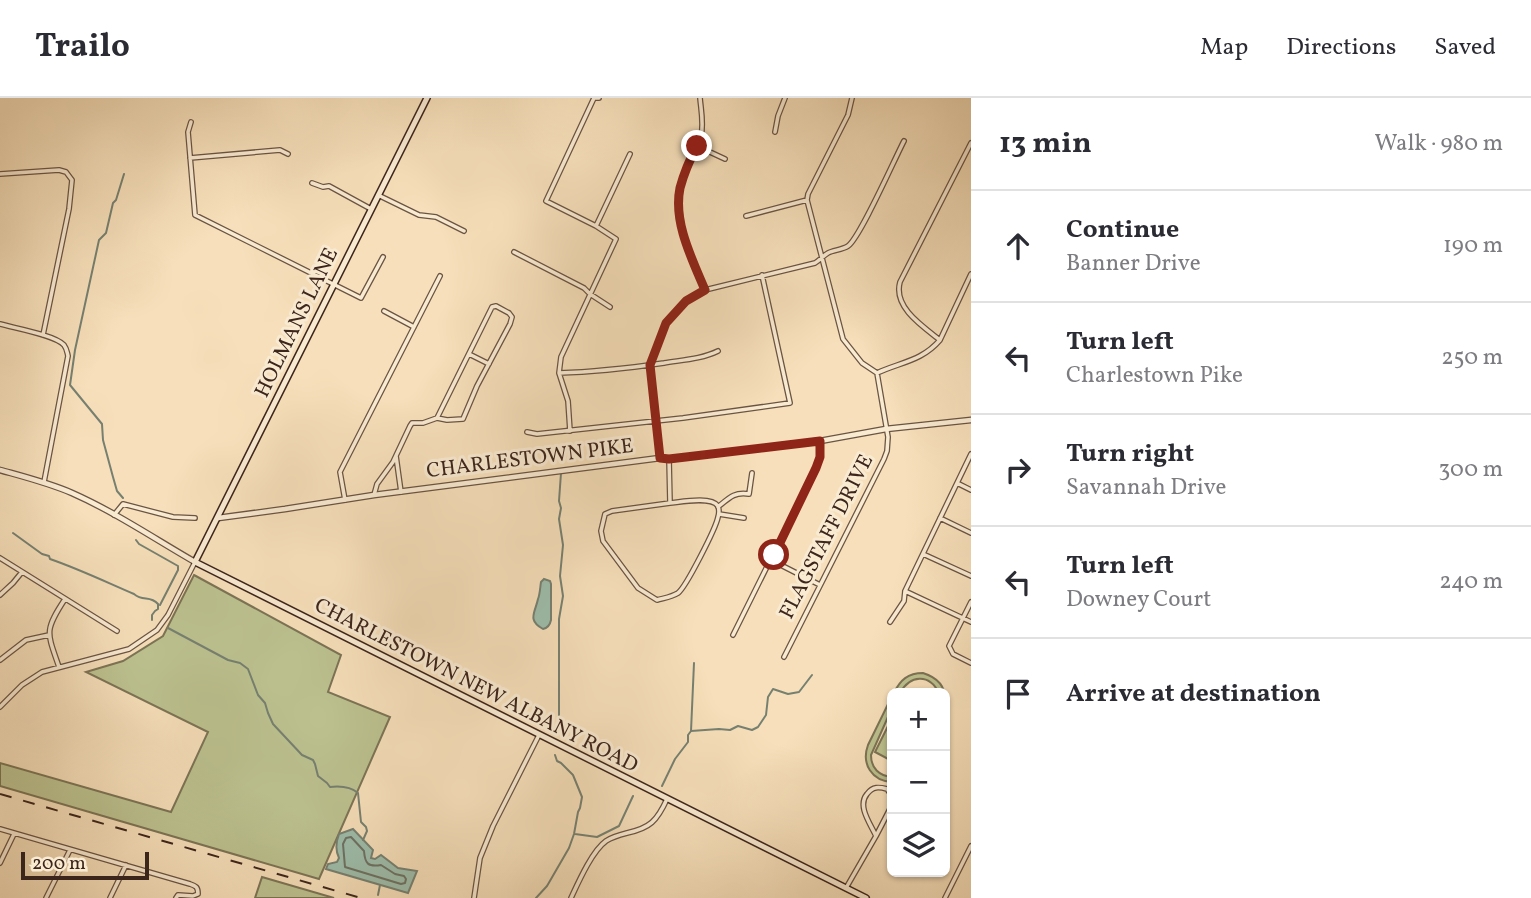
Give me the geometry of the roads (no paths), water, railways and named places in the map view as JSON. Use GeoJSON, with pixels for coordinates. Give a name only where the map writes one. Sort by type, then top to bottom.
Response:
{"type":"FeatureCollection","features":[{"type":"Feature","properties":{"kind":"main road","name":"HOLMANS LANE"},"geometry":{"type":"LineString","coordinates":[[195,562],[427,98]]}},
{"type":"Feature","properties":{"kind":"main road","name":"CHARLESTOWN NEW ALBANY ROAD"},"geometry":{"type":"LineString","coordinates":[[195,562],[866,898]]}},
{"type":"Feature","properties":{"kind":"street"},"geometry":{"type":"LineString","coordinates":[[570,430],[568,401],[559,373],[561,356],[616,239],[546,201],[594,98],[599,98]]}},
{"type":"Feature","properties":{"kind":"street"},"geometry":{"type":"LineString","coordinates":[[700,98],[702,135],[683,179],[678,208],[687,247],[705,290]]}},
{"type":"Feature","properties":{"kind":"street"},"geometry":{"type":"LineString","coordinates":[[775,132],[785,98]]}},
{"type":"Feature","properties":{"kind":"street"},"geometry":{"type":"LineString","coordinates":[[852,98],[848,115],[807,200],[843,339],[862,363],[877,373],[920,357],[940,340],[971,274]]}},
{"type":"Feature","properties":{"kind":"street"},"geometry":{"type":"LineString","coordinates":[[191,122],[188,132],[195,215],[362,298],[383,257]]}},
{"type":"Feature","properties":{"kind":"street"},"geometry":{"type":"LineString","coordinates":[[660,458],[650,365],[666,323],[686,301],[705,290],[815,263],[828,253],[848,246],[853,242],[904,141]]}},
{"type":"Feature","properties":{"kind":"street"},"geometry":{"type":"LineString","coordinates":[[940,340],[908,311],[898,296],[898,290],[971,143]]}},
{"type":"Feature","properties":{"kind":"street"},"geometry":{"type":"LineString","coordinates":[[697,146],[725,159]]}},
{"type":"Feature","properties":{"kind":"street"},"geometry":{"type":"LineString","coordinates":[[190,158],[280,150],[288,154]]}},
{"type":"Feature","properties":{"kind":"street"},"geometry":{"type":"LineString","coordinates":[[596,226],[630,154]]}},
{"type":"Feature","properties":{"kind":"street"},"geometry":{"type":"LineString","coordinates":[[0,174],[59,170],[66,172],[72,180],[69,209],[43,335]]}},
{"type":"Feature","properties":{"kind":"street"},"geometry":{"type":"LineString","coordinates":[[312,183],[329,186],[371,209]]}},
{"type":"Feature","properties":{"kind":"street"},"geometry":{"type":"LineString","coordinates":[[378,195],[419,215],[436,216],[464,231]]}},
{"type":"Feature","properties":{"kind":"street"},"geometry":{"type":"LineString","coordinates":[[746,216],[807,200]]}},
{"type":"Feature","properties":{"kind":"street"},"geometry":{"type":"LineString","coordinates":[[514,252],[584,288],[610,307]]}},
{"type":"Feature","properties":{"kind":"street"},"geometry":{"type":"LineString","coordinates":[[527,432],[537,434],[656,421],[790,403],[762,275]]}},
{"type":"Feature","properties":{"kind":"street"},"geometry":{"type":"LineString","coordinates":[[345,500],[340,472],[440,276]]}},
{"type":"Feature","properties":{"kind":"street"},"geometry":{"type":"LineString","coordinates":[[374,495],[377,484],[396,456],[412,423],[423,424],[437,418],[492,307],[496,306],[512,317],[510,324],[463,419],[437,418]]}},
{"type":"Feature","properties":{"kind":"street"},"geometry":{"type":"LineString","coordinates":[[384,312],[414,327]]}},
{"type":"Feature","properties":{"kind":"street"},"geometry":{"type":"LineString","coordinates":[[0,324],[43,335],[65,346],[68,356],[44,482],[0,470]]}},
{"type":"Feature","properties":{"kind":"street"},"geometry":{"type":"LineString","coordinates":[[559,373],[650,365],[709,356],[718,351]]}},
{"type":"Feature","properties":{"kind":"street"},"geometry":{"type":"LineString","coordinates":[[469,354],[489,364]]}},
{"type":"Feature","properties":{"kind":"street","name":"FLAGSTAFF DRIVE"},"geometry":{"type":"LineString","coordinates":[[784,657],[884,459],[888,443],[877,373]]}},
{"type":"Feature","properties":{"kind":"street","name":"CHARLESTOWN PIKE"},"geometry":{"type":"LineString","coordinates":[[218,518],[374,495],[971,420]]}},
{"type":"Feature","properties":{"kind":"street"},"geometry":{"type":"LineString","coordinates":[[733,635],[816,468],[820,457],[820,441]]}},
{"type":"Feature","properties":{"kind":"street"},"geometry":{"type":"LineString","coordinates":[[890,622],[904,601],[905,591],[971,454]]}},
{"type":"Feature","properties":{"kind":"street"},"geometry":{"type":"LineString","coordinates":[[396,456],[401,492]]}},
{"type":"Feature","properties":{"kind":"street"},"geometry":{"type":"LineString","coordinates":[[669,459],[670,503]]}},
{"type":"Feature","properties":{"kind":"street"},"geometry":{"type":"LineString","coordinates":[[718,507],[735,494],[749,494],[752,473]]}},
{"type":"Feature","properties":{"kind":"street","name":"CHARLESTOWN NEW ALBANY ROAD"},"geometry":{"type":"LineString","coordinates":[[44,482],[114,514],[195,562]]}},
{"type":"Feature","properties":{"kind":"street"},"geometry":{"type":"LineString","coordinates":[[957,483],[971,490]]}},
{"type":"Feature","properties":{"kind":"street"},"geometry":{"type":"LineString","coordinates":[[699,500],[713,502],[718,507],[718,521],[684,586],[677,594],[657,600],[638,588],[603,541],[601,531],[605,514],[612,511],[699,500]]}},
{"type":"Feature","properties":{"kind":"street"},"geometry":{"type":"LineString","coordinates":[[114,514],[123,504],[173,517],[195,518]]}},
{"type":"Feature","properties":{"kind":"street"},"geometry":{"type":"LineString","coordinates":[[719,514],[744,518]]}},
{"type":"Feature","properties":{"kind":"street"},"geometry":{"type":"LineString","coordinates":[[940,518],[971,533]]}},
{"type":"Feature","properties":{"kind":"street"},"geometry":{"type":"LineString","coordinates":[[923,554],[971,576]]}},
{"type":"Feature","properties":{"kind":"street"},"geometry":{"type":"LineString","coordinates":[[0,558],[117,631]]}},
{"type":"Feature","properties":{"kind":"street"},"geometry":{"type":"LineString","coordinates":[[771,560],[820,585]]}},
{"type":"Feature","properties":{"kind":"street"},"geometry":{"type":"LineString","coordinates":[[0,707],[22,685],[42,672],[129,649],[156,630],[168,615],[195,562]]}},
{"type":"Feature","properties":{"kind":"street"},"geometry":{"type":"LineString","coordinates":[[0,595],[22,572]]}},
{"type":"Feature","properties":{"kind":"street"},"geometry":{"type":"LineString","coordinates":[[905,591],[971,622]]}},
{"type":"Feature","properties":{"kind":"street"},"geometry":{"type":"LineString","coordinates":[[59,667],[49,635],[51,620],[65,598]]}},
{"type":"Feature","properties":{"kind":"street"},"geometry":{"type":"LineString","coordinates":[[971,601],[949,646],[953,654],[971,663]]}},
{"type":"Feature","properties":{"kind":"street"},"geometry":{"type":"LineString","coordinates":[[0,660],[26,640],[49,635]]}},
{"type":"Feature","properties":{"kind":"street"},"geometry":{"type":"LineString","coordinates":[[474,898],[480,858],[493,826],[539,735]]}},
{"type":"Feature","properties":{"kind":"street"},"geometry":{"type":"LineString","coordinates":[[876,836],[864,811],[863,799],[876,787],[887,789]]}},
{"type":"Feature","properties":{"kind":"street"},"geometry":{"type":"LineString","coordinates":[[570,898],[601,845],[611,838],[654,823],[667,799]]}},
{"type":"Feature","properties":{"kind":"street"},"geometry":{"type":"LineString","coordinates":[[846,888],[887,814]]}},
{"type":"Feature","properties":{"kind":"street"},"geometry":{"type":"LineString","coordinates":[[0,829],[190,884],[198,889],[198,894],[193,897],[177,896]]}},
{"type":"Feature","properties":{"kind":"street"},"geometry":{"type":"LineString","coordinates":[[0,863],[15,833]]}},
{"type":"Feature","properties":{"kind":"street"},"geometry":{"type":"LineString","coordinates":[[945,898],[971,846]]}},
{"type":"Feature","properties":{"kind":"street"},"geometry":{"type":"LineString","coordinates":[[46,898],[70,849]]}},
{"type":"Feature","properties":{"kind":"street"},"geometry":{"type":"LineString","coordinates":[[110,898],[126,865]]}},
{"type":"Feature","properties":{"kind":"water"},"geometry":{"type":"Polygon","coordinates":[[[544,579],[551,584],[551,620],[543,629],[538,626],[533,616],[544,579]]]}},
{"type":"Feature","properties":{"kind":"water"},"geometry":{"type":"Polygon","coordinates":[[[353,829],[373,850],[371,858],[375,859],[381,855],[398,868],[417,871],[408,893],[326,869],[328,864],[337,862],[339,858],[336,846],[339,834],[353,829]]]}},
{"type":"Feature","properties":{"kind":"waterway"},"geometry":{"type":"LineString","coordinates":[[123,498],[117,491],[113,477],[103,440],[102,424],[70,385],[99,240],[106,233],[124,174]]}},
{"type":"Feature","properties":{"kind":"waterway"},"geometry":{"type":"LineString","coordinates":[[559,731],[559,619],[563,596],[560,576],[563,545],[559,519],[561,473]]}},
{"type":"Feature","properties":{"kind":"waterway"},"geometry":{"type":"LineString","coordinates":[[13,533],[50,559],[140,598],[155,601],[158,609],[152,615],[152,620]]}},
{"type":"Feature","properties":{"kind":"waterway"},"geometry":{"type":"LineString","coordinates":[[136,540],[178,566],[160,605]]}},
{"type":"Feature","properties":{"kind":"waterway"},"geometry":{"type":"LineString","coordinates":[[168,628],[248,669],[273,724],[302,755],[313,760],[318,776],[330,787],[345,787],[358,793],[361,822],[367,831],[363,840]]}},
{"type":"Feature","properties":{"kind":"waterway"},"geometry":{"type":"LineString","coordinates":[[662,786],[675,759],[688,742],[691,731],[694,663]]}},
{"type":"Feature","properties":{"kind":"waterway"},"geometry":{"type":"LineString","coordinates":[[691,731],[730,730],[738,726],[752,730],[758,727],[766,715],[768,697],[773,689],[788,694],[799,692],[812,675]]}},
{"type":"Feature","properties":{"kind":"waterway"},"geometry":{"type":"LineString","coordinates":[[536,898],[547,886],[569,848],[582,797],[573,775],[557,761],[555,755]]}},
{"type":"Feature","properties":{"kind":"waterway"},"geometry":{"type":"LineString","coordinates":[[575,834],[597,837],[619,826],[633,796]]}},
{"type":"Feature","properties":{"kind":"waterway"},"geometry":{"type":"LineString","coordinates":[[378,895],[380,885]]}},
{"type":"Feature","properties":{"kind":"railway"},"geometry":{"type":"LineString","coordinates":[[0,794],[361,898]]}}]}
